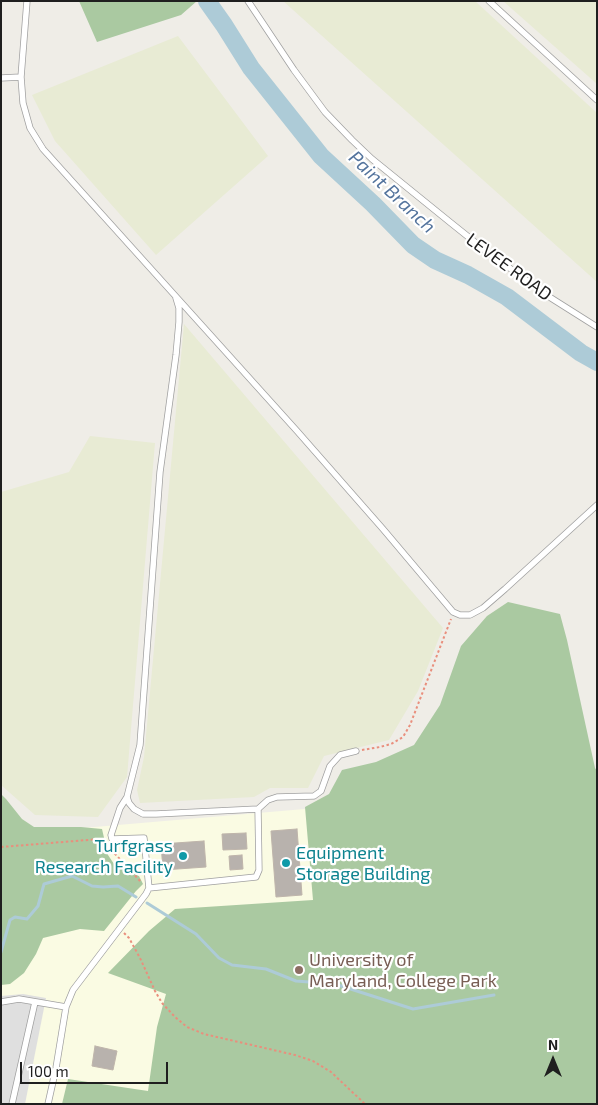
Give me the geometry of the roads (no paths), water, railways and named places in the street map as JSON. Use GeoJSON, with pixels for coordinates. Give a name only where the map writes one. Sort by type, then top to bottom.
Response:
{"type":"FeatureCollection","features":[{"type":"Feature","properties":{"kind":"lane"},"geometry":{"type":"LineString","coordinates":[[27,1],[21,77],[22,103],[30,128],[43,149],[297,431],[453,612],[460,615],[470,615],[483,608],[597,505]]}},
{"type":"Feature","properties":{"kind":"lane","name":"LEVEE ROAD"},"geometry":{"type":"LineString","coordinates":[[248,1],[294,70],[325,112],[352,140],[379,165],[492,256],[544,293],[597,327]]}},
{"type":"Feature","properties":{"kind":"lane"},"geometry":{"type":"LineString","coordinates":[[489,1],[597,100]]}},
{"type":"Feature","properties":{"kind":"lane"},"geometry":{"type":"LineString","coordinates":[[1,78],[21,77]]}},
{"type":"Feature","properties":{"kind":"lane"},"geometry":{"type":"LineString","coordinates":[[48,1104],[66,1007],[73,990],[149,888],[144,838],[112,839],[111,836],[120,808],[127,797],[140,745],[160,472],[179,322],[179,308],[175,296]]}},
{"type":"Feature","properties":{"kind":"lane"},"geometry":{"type":"LineString","coordinates":[[127,797],[134,809],[142,814],[258,809],[268,800],[277,797],[314,796],[321,791],[330,766],[340,755],[356,751]]}},
{"type":"Feature","properties":{"kind":"lane"},"geometry":{"type":"LineString","coordinates":[[149,888],[256,877],[260,870],[258,809]]}},
{"type":"Feature","properties":{"kind":"lane"},"geometry":{"type":"LineString","coordinates":[[1,1002],[20,999],[66,1007]]}},
{"type":"Feature","properties":{"kind":"lane"},"geometry":{"type":"LineString","coordinates":[[12,1104],[35,1002]]}},
{"type":"Feature","properties":{"kind":"waterway","name":"Paint Branch"},"geometry":{"type":"LineString","coordinates":[[207,1],[251,68],[321,156],[373,204],[413,245],[435,260],[468,275],[507,297],[581,353],[597,362]]}},
{"type":"Feature","properties":{"kind":"waterway"},"geometry":{"type":"LineString","coordinates":[[1,952],[10,920],[15,917],[27,919],[38,906],[44,884],[72,876],[92,886],[118,886],[136,897]]}},
{"type":"Feature","properties":{"kind":"waterway"},"geometry":{"type":"LineString","coordinates":[[147,903],[196,934],[219,958],[232,965],[266,969],[296,981],[335,984],[413,1009],[494,995]]}},
{"type":"Feature","properties":{"kind":"place","name":"Turfgrass Research Facility"},"geometry":{"type":"Point","coordinates":[183,856]}},
{"type":"Feature","properties":{"kind":"place","name":"Equipment Storage Building"},"geometry":{"type":"Point","coordinates":[286,863]}},
{"type":"Feature","properties":{"kind":"place","name":"University of Maryland, College Park"},"geometry":{"type":"Point","coordinates":[299,970]}}]}
